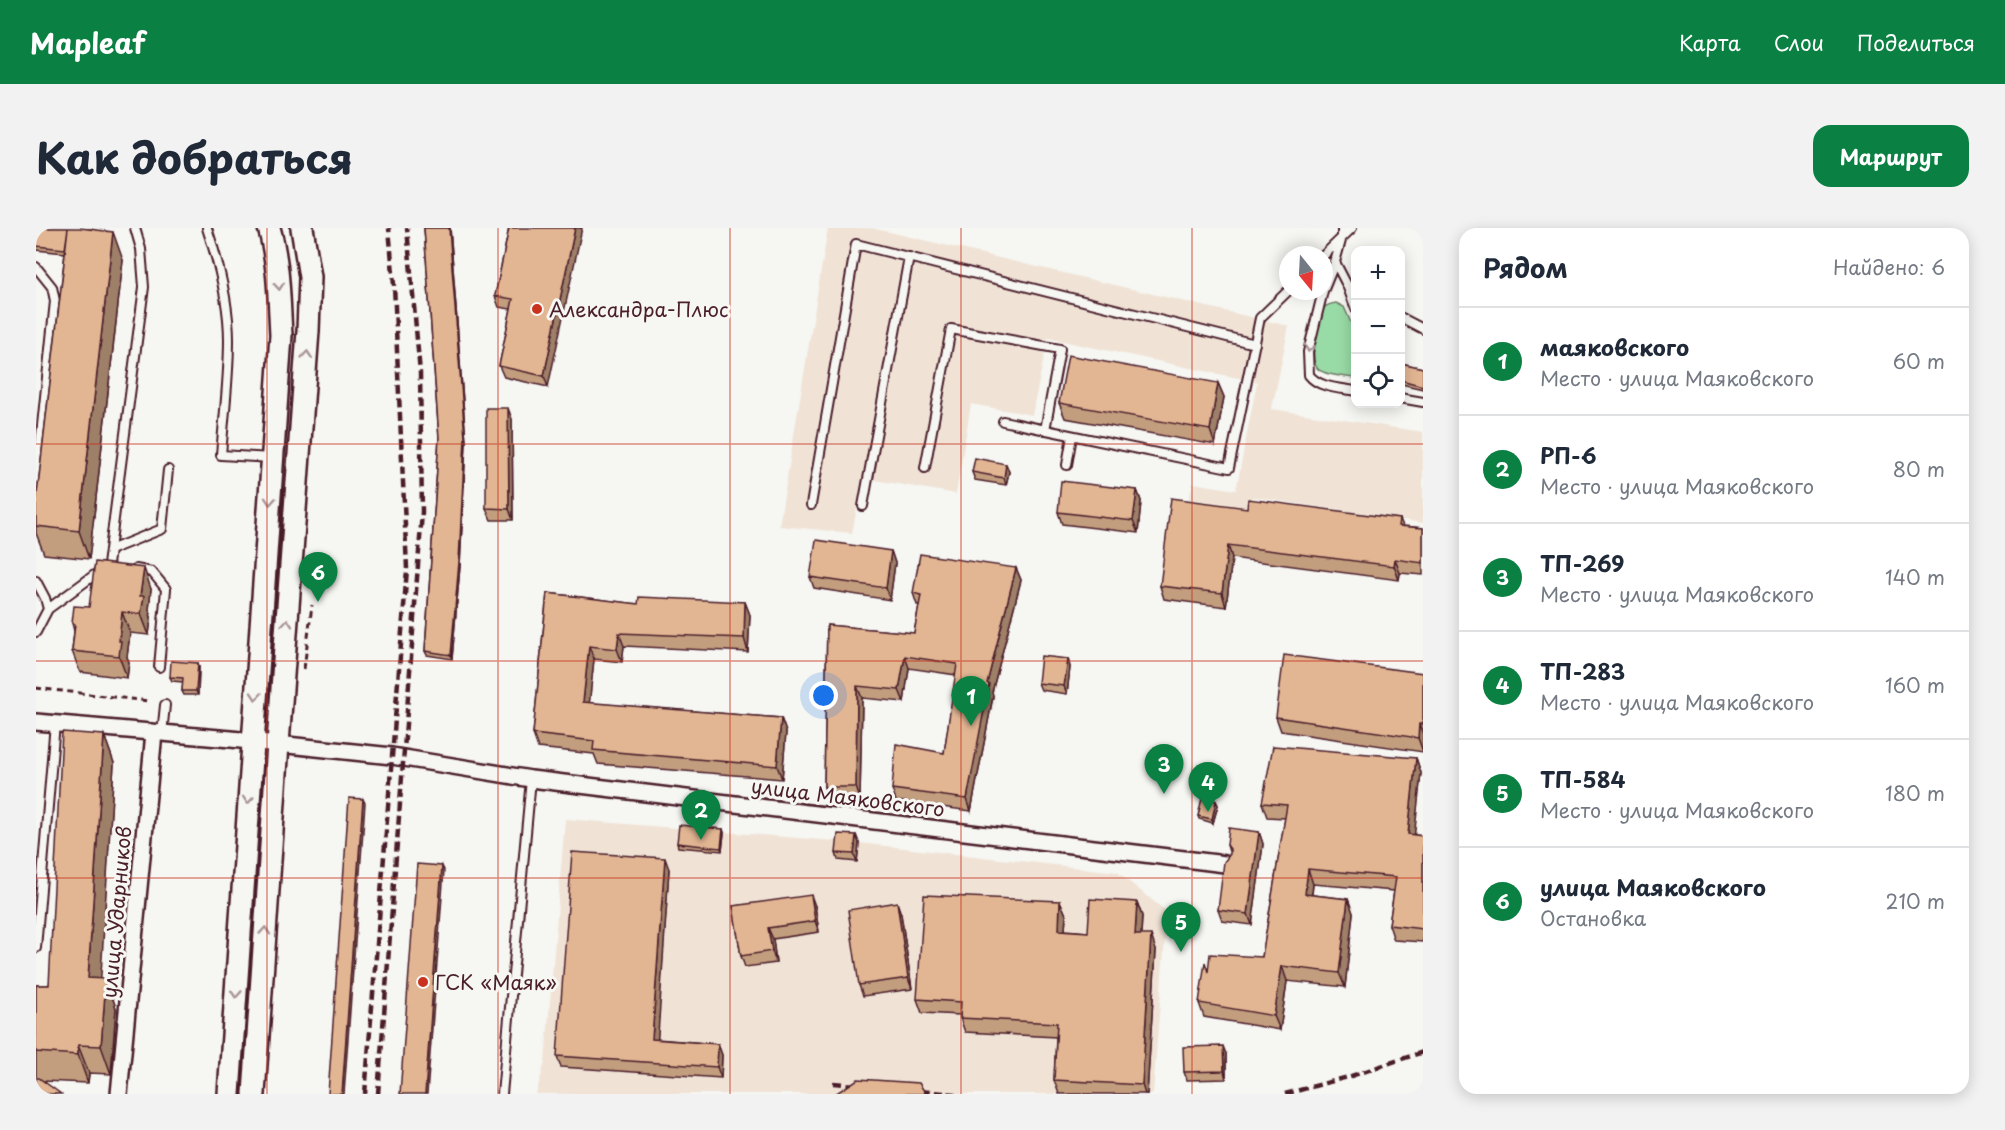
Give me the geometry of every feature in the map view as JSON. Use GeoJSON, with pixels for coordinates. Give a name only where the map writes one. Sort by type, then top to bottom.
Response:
{"type":"FeatureCollection","features":[{"type":"Feature","properties":{"kind":"main road"},"geometry":{"type":"LineString","coordinates":[[230,1094],[281,335],[279,283],[269,228]]}},
{"type":"Feature","properties":{"kind":"main road"},"geometry":{"type":"LineString","coordinates":[[254,1094],[308,331],[309,277],[302,228]]}},
{"type":"Feature","properties":{"kind":"street","name":"улица Маяковского"},"geometry":{"type":"LineString","coordinates":[[36,722],[392,756],[531,780],[1225,864]]}},
{"type":"Feature","properties":{"kind":"street","name":"улица Ударников"},"geometry":{"type":"LineString","coordinates":[[119,1094],[158,734]]}},
{"type":"Feature","properties":{"kind":"lane"},"geometry":{"type":"LineString","coordinates":[[36,632],[48,609],[108,565],[144,287],[141,249],[135,228]]}},
{"type":"Feature","properties":{"kind":"lane"},"geometry":{"type":"LineString","coordinates":[[207,228],[217,256],[226,297],[229,340],[221,455],[273,459]]}},
{"type":"Feature","properties":{"kind":"lane"},"geometry":{"type":"LineString","coordinates":[[1333,267],[1342,237],[1342,228]]}},
{"type":"Feature","properties":{"kind":"lane"},"geometry":{"type":"LineString","coordinates":[[1333,246],[1352,228]]}},
{"type":"Feature","properties":{"kind":"lane"},"geometry":{"type":"LineString","coordinates":[[811,505],[856,244],[1255,344]]}},
{"type":"Feature","properties":{"kind":"lane"},"geometry":{"type":"LineString","coordinates":[[862,506],[909,257]]}},
{"type":"Feature","properties":{"kind":"lane"},"geometry":{"type":"LineString","coordinates":[[1335,262],[1353,300]]}},
{"type":"Feature","properties":{"kind":"lane"},"geometry":{"type":"LineString","coordinates":[[36,267],[52,287],[55,301],[38,445],[36,483]]}},
{"type":"Feature","properties":{"kind":"lane"},"geometry":{"type":"LineString","coordinates":[[1347,285],[1351,288]]}},
{"type":"Feature","properties":{"kind":"lane"},"geometry":{"type":"LineString","coordinates":[[1003,421],[1229,468],[1260,318],[1279,300]]}},
{"type":"Feature","properties":{"kind":"lane"},"geometry":{"type":"LineString","coordinates":[[1319,300],[1308,352],[1309,375],[1315,382],[1351,389]]}},
{"type":"Feature","properties":{"kind":"lane"},"geometry":{"type":"LineString","coordinates":[[1405,319],[1423,329]]}},
{"type":"Feature","properties":{"kind":"lane"},"geometry":{"type":"LineString","coordinates":[[925,468],[951,329],[1060,349],[1045,430]]}},
{"type":"Feature","properties":{"kind":"lane"},"geometry":{"type":"LineString","coordinates":[[1405,399],[1423,402]]}},
{"type":"Feature","properties":{"kind":"lane"},"geometry":{"type":"LineString","coordinates":[[1067,465],[1072,436]]}},
{"type":"Feature","properties":{"kind":"lane"},"geometry":{"type":"LineString","coordinates":[[110,550],[162,529],[168,470]]}},
{"type":"Feature","properties":{"kind":"lane"},"geometry":{"type":"LineString","coordinates":[[108,565],[119,567]]}},
{"type":"Feature","properties":{"kind":"lane"},"geometry":{"type":"LineString","coordinates":[[130,568],[152,572],[166,589],[159,667]]}},
{"type":"Feature","properties":{"kind":"lane"},"geometry":{"type":"LineString","coordinates":[[36,581],[48,609]]}},
{"type":"Feature","properties":{"kind":"lane"},"geometry":{"type":"LineString","coordinates":[[158,734],[165,705]]}},
{"type":"Feature","properties":{"kind":"lane"},"geometry":{"type":"LineString","coordinates":[[36,948],[55,723]]}},
{"type":"Feature","properties":{"kind":"lane"},"geometry":{"type":"LineString","coordinates":[[502,1094],[531,780]]}},
{"type":"Feature","properties":{"kind":"path"},"geometry":{"type":"LineString","coordinates":[[36,688],[148,701]]}},
{"type":"Feature","properties":{"kind":"shaded area"},"geometry":{"type":"Polygon","coordinates":[[[828,228],[872,228],[1289,326],[1272,409],[1423,432],[1423,523],[1253,497],[1249,509],[1189,499],[1193,483],[1236,490],[1257,382],[1048,338],[1032,415],[971,404],[956,494],[863,478],[852,533],[779,526],[828,228]]]}},
{"type":"Feature","properties":{"kind":"shaded area"},"geometry":{"type":"Polygon","coordinates":[[[565,819],[859,843],[1117,872],[1167,912],[1153,1094],[536,1094],[545,1062],[565,819]]]}},
{"type":"Feature","properties":{"kind":"green space"},"geometry":{"type":"Polygon","coordinates":[[[1336,303],[1344,307],[1351,323],[1351,377],[1326,373],[1318,369],[1315,364],[1314,339],[1318,321],[1324,307],[1336,303]]]}},
{"type":"Feature","properties":{"kind":"building"},"geometry":{"type":"Polygon","coordinates":[[[36,228],[68,228],[65,249],[36,246],[36,228]]]}},
{"type":"Feature","properties":{"kind":"building"},"geometry":{"type":"Polygon","coordinates":[[[68,228],[113,232],[79,531],[36,526],[36,503],[68,228]]]}},
{"type":"Feature","properties":{"kind":"building"},"geometry":{"type":"Polygon","coordinates":[[[424,228],[449,228],[465,438],[459,562],[451,655],[425,651],[439,438],[424,228]]]}},
{"type":"Feature","properties":{"kind":"building","name":"Александра-Плюс"},"geometry":{"type":"Polygon","coordinates":[[[509,228],[575,228],[544,376],[499,366],[513,299],[495,296],[509,228]]]}},
{"type":"Feature","properties":{"kind":"building"},"geometry":{"type":"Polygon","coordinates":[[[1068,355],[1218,383],[1210,430],[1059,403],[1068,355]]]}},
{"type":"Feature","properties":{"kind":"building"},"geometry":{"type":"Polygon","coordinates":[[[1405,364],[1423,368],[1423,386],[1405,381],[1405,364]]]}},
{"type":"Feature","properties":{"kind":"building"},"geometry":{"type":"Polygon","coordinates":[[[486,408],[508,408],[509,509],[486,508],[486,408]]]}},
{"type":"Feature","properties":{"kind":"building"},"geometry":{"type":"Polygon","coordinates":[[[975,458],[1006,464],[1004,478],[972,472],[975,458]]]}},
{"type":"Feature","properties":{"kind":"building"},"geometry":{"type":"Polygon","coordinates":[[[1061,481],[1137,490],[1133,521],[1058,512],[1061,481]]]}},
{"type":"Feature","properties":{"kind":"building"},"geometry":{"type":"Polygon","coordinates":[[[1171,498],[1247,508],[1248,499],[1400,519],[1399,526],[1423,528],[1423,563],[1395,559],[1394,566],[1228,545],[1222,593],[1160,586],[1171,498]]]}},
{"type":"Feature","properties":{"kind":"building"},"geometry":{"type":"Polygon","coordinates":[[[816,540],[891,551],[886,588],[810,577],[816,540]]]}},
{"type":"Feature","properties":{"kind":"building"},"geometry":{"type":"Polygon","coordinates":[[[920,554],[1016,568],[987,683],[989,684],[967,799],[892,789],[896,744],[944,753],[957,664],[905,656],[899,690],[857,686],[856,787],[824,787],[827,625],[914,633],[921,595],[913,593],[920,554]]]}},
{"type":"Feature","properties":{"kind":"building"},"geometry":{"type":"Polygon","coordinates":[[[95,562],[144,568],[140,596],[144,596],[141,614],[122,612],[119,656],[72,651],[74,606],[89,607],[95,562]]]}},
{"type":"Feature","properties":{"kind":"building"},"geometry":{"type":"Polygon","coordinates":[[[547,593],[638,604],[639,597],[745,602],[744,638],[619,633],[617,649],[589,646],[583,702],[781,718],[777,766],[593,750],[594,741],[533,734],[547,593]]]}},
{"type":"Feature","properties":{"kind":"building"},"geometry":{"type":"Polygon","coordinates":[[[1284,655],[1423,673],[1423,724],[1419,724],[1418,738],[1276,717],[1284,655]]]}},
{"type":"Feature","properties":{"kind":"building"},"geometry":{"type":"Polygon","coordinates":[[[1041,656],[1068,659],[1064,686],[1038,683],[1041,656]]]}},
{"type":"Feature","properties":{"kind":"building"},"geometry":{"type":"Polygon","coordinates":[[[171,661],[198,663],[196,691],[182,691],[183,678],[170,677],[171,661]]]}},
{"type":"Feature","properties":{"kind":"building"},"geometry":{"type":"Polygon","coordinates":[[[62,732],[104,735],[88,978],[106,979],[101,1046],[78,1045],[78,1055],[36,1052],[36,985],[49,985],[62,732]]]}},
{"type":"Feature","properties":{"kind":"building"},"geometry":{"type":"Polygon","coordinates":[[[1273,746],[1416,758],[1408,834],[1423,836],[1423,929],[1389,925],[1396,877],[1308,869],[1305,894],[1348,899],[1339,973],[1282,966],[1274,1016],[1199,1003],[1205,962],[1208,972],[1210,954],[1262,957],[1287,805],[1262,803],[1273,746]]]}},
{"type":"Feature","properties":{"kind":"building"},"geometry":{"type":"Polygon","coordinates":[[[349,798],[363,799],[342,1094],[328,1094],[349,798]]]}},
{"type":"Feature","properties":{"kind":"building"},"geometry":{"type":"Polygon","coordinates":[[[1202,798],[1216,801],[1212,819],[1198,816],[1202,798]]]}},
{"type":"Feature","properties":{"kind":"building"},"geometry":{"type":"Polygon","coordinates":[[[679,825],[723,829],[721,848],[677,843],[679,825]]]}},
{"type":"Feature","properties":{"kind":"building"},"geometry":{"type":"Polygon","coordinates":[[[1229,828],[1259,832],[1248,914],[1218,910],[1224,862],[1230,854],[1227,845],[1229,828]]]}},
{"type":"Feature","properties":{"kind":"building"},"geometry":{"type":"Polygon","coordinates":[[[838,834],[856,835],[854,854],[836,853],[838,834]]]}},
{"type":"Feature","properties":{"kind":"building"},"geometry":{"type":"Polygon","coordinates":[[[572,852],[665,858],[652,1039],[718,1044],[717,1067],[557,1056],[572,852]]]}},
{"type":"Feature","properties":{"kind":"building","name":"ГСК «Маяк»"},"geometry":{"type":"Polygon","coordinates":[[[417,864],[442,866],[425,1094],[400,1094],[417,864]]]}},
{"type":"Feature","properties":{"kind":"building"},"geometry":{"type":"Polygon","coordinates":[[[811,895],[815,921],[768,928],[772,951],[741,956],[733,906],[811,895]]]}},
{"type":"Feature","properties":{"kind":"building"},"geometry":{"type":"Polygon","coordinates":[[[924,895],[1060,901],[1059,930],[1088,932],[1090,899],[1137,902],[1135,935],[1151,935],[1142,1085],[1054,1080],[1057,1023],[960,1018],[961,1002],[917,999],[924,895]]]}},
{"type":"Feature","properties":{"kind":"building"},"geometry":{"type":"Polygon","coordinates":[[[897,902],[908,978],[859,985],[848,910],[897,902]]]}},
{"type":"Feature","properties":{"kind":"building"},"geometry":{"type":"Polygon","coordinates":[[[1223,1046],[1224,1071],[1184,1072],[1183,1047],[1223,1046]]]}},
{"type":"Feature","properties":{"kind":"building"},"geometry":{"type":"Polygon","coordinates":[[[36,1078],[39,1078],[61,1094],[36,1094],[36,1078]]]}},
{"type":"Feature","properties":{"kind":"building"},"geometry":{"type":"Polygon","coordinates":[[[858,1079],[919,1083],[926,1094],[835,1094],[858,1079]]]}},
{"type":"Feature","properties":{"kind":"railway"},"geometry":{"type":"LineString","coordinates":[[365,1094],[407,569],[394,285],[389,228]]}},
{"type":"Feature","properties":{"kind":"railway"},"geometry":{"type":"LineString","coordinates":[[378,1094],[422,512],[420,373],[407,228]]}},
{"type":"Feature","properties":{"kind":"railway"},"geometry":{"type":"LineString","coordinates":[[1285,1094],[1348,1077],[1423,1052]]}},
{"type":"Feature","properties":{"kind":"railway"},"geometry":{"type":"LineString","coordinates":[[833,1083],[866,1086]]}},
{"type":"Feature","properties":{"kind":"railway"},"geometry":{"type":"LineString","coordinates":[[908,1090],[955,1094]]}},
{"type":"Feature","properties":{"kind":"place","name":"Александра-Плюс"},"geometry":{"type":"Point","coordinates":[537,309]}},
{"type":"Feature","properties":{"kind":"place","name":"улица Маяковского"},"geometry":{"type":"Point","coordinates":[318,602]}},
{"type":"Feature","properties":{"kind":"place","name":"маяковского"},"geometry":{"type":"Point","coordinates":[971,726]}},
{"type":"Feature","properties":{"kind":"place","name":"ТП-269"},"geometry":{"type":"Point","coordinates":[1164,794]}},
{"type":"Feature","properties":{"kind":"place","name":"ТП-283"},"geometry":{"type":"Point","coordinates":[1208,812]}},
{"type":"Feature","properties":{"kind":"place","name":"РП-6"},"geometry":{"type":"Point","coordinates":[701,840]}},
{"type":"Feature","properties":{"kind":"place","name":"ТП-584"},"geometry":{"type":"Point","coordinates":[1181,952]}},
{"type":"Feature","properties":{"kind":"place","name":"ГСК «Маяк»"},"geometry":{"type":"Point","coordinates":[423,982]}}]}
